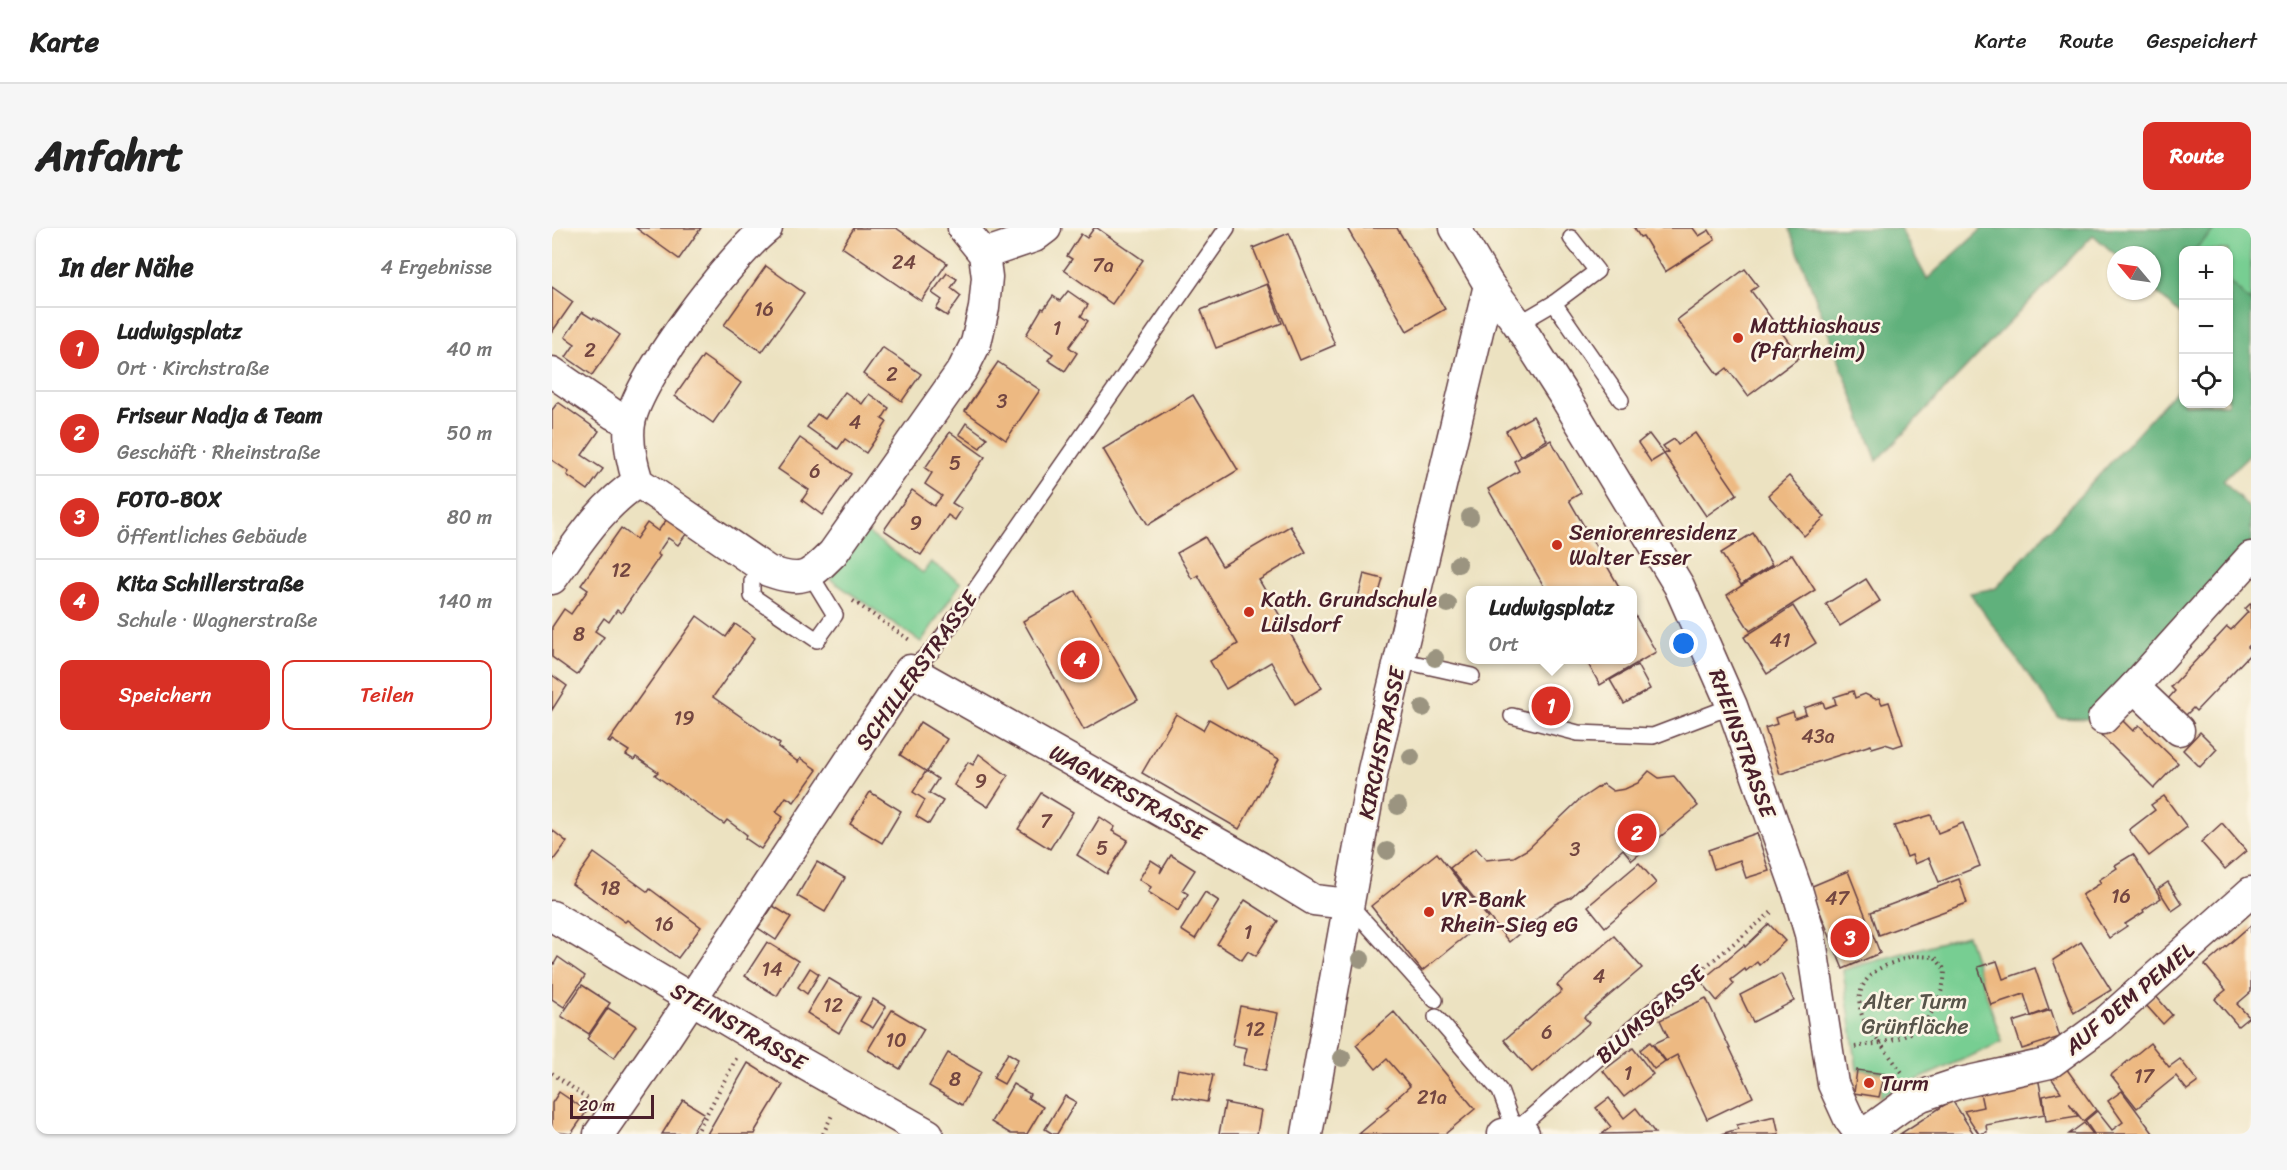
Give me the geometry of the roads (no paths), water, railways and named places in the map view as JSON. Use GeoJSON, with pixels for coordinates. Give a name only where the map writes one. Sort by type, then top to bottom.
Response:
{"type":"FeatureCollection","features":[{"type":"Feature","properties":{"kind":"street"},"geometry":{"type":"LineString","coordinates":[[762,229],[693,312],[641,394],[630,422],[631,453],[638,482],[762,566],[791,579],[810,574],[833,553],[967,360],[976,343],[984,308],[987,277],[984,254],[963,228]]}},
{"type":"Feature","properties":{"kind":"street"},"geometry":{"type":"LineString","coordinates":[[984,254],[1034,237],[1046,228]]}},
{"type":"Feature","properties":{"kind":"street","name":"RHEINSTRASSE"},"geometry":{"type":"LineString","coordinates":[[1455,228],[1489,285],[1518,324],[1679,586],[1732,706],[1798,894],[1810,934],[1833,1084],[1839,1100],[1862,1134]]}},
{"type":"Feature","properties":{"kind":"street","name":"KIRCHSTRASSE"},"geometry":{"type":"LineString","coordinates":[[1307,1134],[1373,770],[1489,285]]}},
{"type":"Feature","properties":{"kind":"street"},"geometry":{"type":"LineString","coordinates":[[552,372],[613,414],[630,422]]}},
{"type":"Feature","properties":{"kind":"street"},"geometry":{"type":"LineString","coordinates":[[552,579],[594,520],[620,494],[638,482]]}},
{"type":"Feature","properties":{"kind":"street"},"geometry":{"type":"LineString","coordinates":[[2103,719],[2251,557]]}},
{"type":"Feature","properties":{"kind":"street","name":"WAGNERSTRASSE"},"geometry":{"type":"LineString","coordinates":[[920,662],[1314,900],[1348,904]]}},
{"type":"Feature","properties":{"kind":"street","name":"SCHILLERSTRASSE"},"geometry":{"type":"LineString","coordinates":[[605,1125],[920,662]]}},
{"type":"Feature","properties":{"kind":"street"},"geometry":{"type":"LineString","coordinates":[[2134,687],[2179,730]]}},
{"type":"Feature","properties":{"kind":"street","name":"AUF DEM PEMEL"},"geometry":{"type":"LineString","coordinates":[[1862,1134],[1921,1096],[1960,1083],[2050,1063],[2102,1025],[2251,892]]}},
{"type":"Feature","properties":{"kind":"street","name":"STEINSTRASSE"},"geometry":{"type":"LineString","coordinates":[[552,916],[749,1033],[928,1134]]}},
{"type":"Feature","properties":{"kind":"lane","name":"SCHILLERSTRASSE"},"geometry":{"type":"LineString","coordinates":[[920,662],[1227,228]]}},
{"type":"Feature","properties":{"kind":"lane"},"geometry":{"type":"LineString","coordinates":[[1518,324],[1554,303],[1597,271],[1571,238]]}},
{"type":"Feature","properties":{"kind":"lane"},"geometry":{"type":"LineString","coordinates":[[1554,303],[1621,400]]}},
{"type":"Feature","properties":{"kind":"lane"},"geometry":{"type":"LineString","coordinates":[[762,566],[752,581],[752,596],[817,640],[835,615],[810,574]]}},
{"type":"Feature","properties":{"kind":"lane"},"geometry":{"type":"LineString","coordinates":[[1399,660],[1472,676]]}},
{"type":"Feature","properties":{"kind":"lane"},"geometry":{"type":"LineString","coordinates":[[1512,716],[1578,733],[1653,736],[1732,706]]}},
{"type":"Feature","properties":{"kind":"lane"},"geometry":{"type":"LineString","coordinates":[[1348,904],[1435,1000]]}},
{"type":"Feature","properties":{"kind":"lane","name":"BLUMSGASSE"},"geometry":{"type":"LineString","coordinates":[[1514,1133],[1667,998]]}},
{"type":"Feature","properties":{"kind":"lane"},"geometry":{"type":"LineString","coordinates":[[1436,1017],[1500,1090],[1514,1133]]}},
{"type":"Feature","properties":{"kind":"place","name":"Matthiashaus (Pfarrheim)"},"geometry":{"type":"Point","coordinates":[1738,338]}},
{"type":"Feature","properties":{"kind":"place","name":"Seniorenresidenz Walter Esser"},"geometry":{"type":"Point","coordinates":[1557,545]}},
{"type":"Feature","properties":{"kind":"place","name":"Kath. Grundschule Lülsdorf"},"geometry":{"type":"Point","coordinates":[1249,612]}},
{"type":"Feature","properties":{"kind":"place","name":"Kita Schillerstraße"},"geometry":{"type":"Point","coordinates":[1080,660]}},
{"type":"Feature","properties":{"kind":"place","name":"Ludwigsplatz"},"geometry":{"type":"Point","coordinates":[1551,706]}},
{"type":"Feature","properties":{"kind":"place","name":"Friseur Nadja & Team"},"geometry":{"type":"Point","coordinates":[1637,833]}},
{"type":"Feature","properties":{"kind":"place","name":"VR-Bank Rhein-Sieg eG"},"geometry":{"type":"Point","coordinates":[1429,912]}},
{"type":"Feature","properties":{"kind":"place","name":"FOTO-BOX"},"geometry":{"type":"Point","coordinates":[1850,938]}},
{"type":"Feature","properties":{"kind":"place","name":"Turm"},"geometry":{"type":"Point","coordinates":[1869,1083]}},
{"type":"Feature","properties":{"kind":"park label","name":"Alter Turm Grünfläche"},"geometry":{"type":"Point","coordinates":[1915,1014]}}]}
